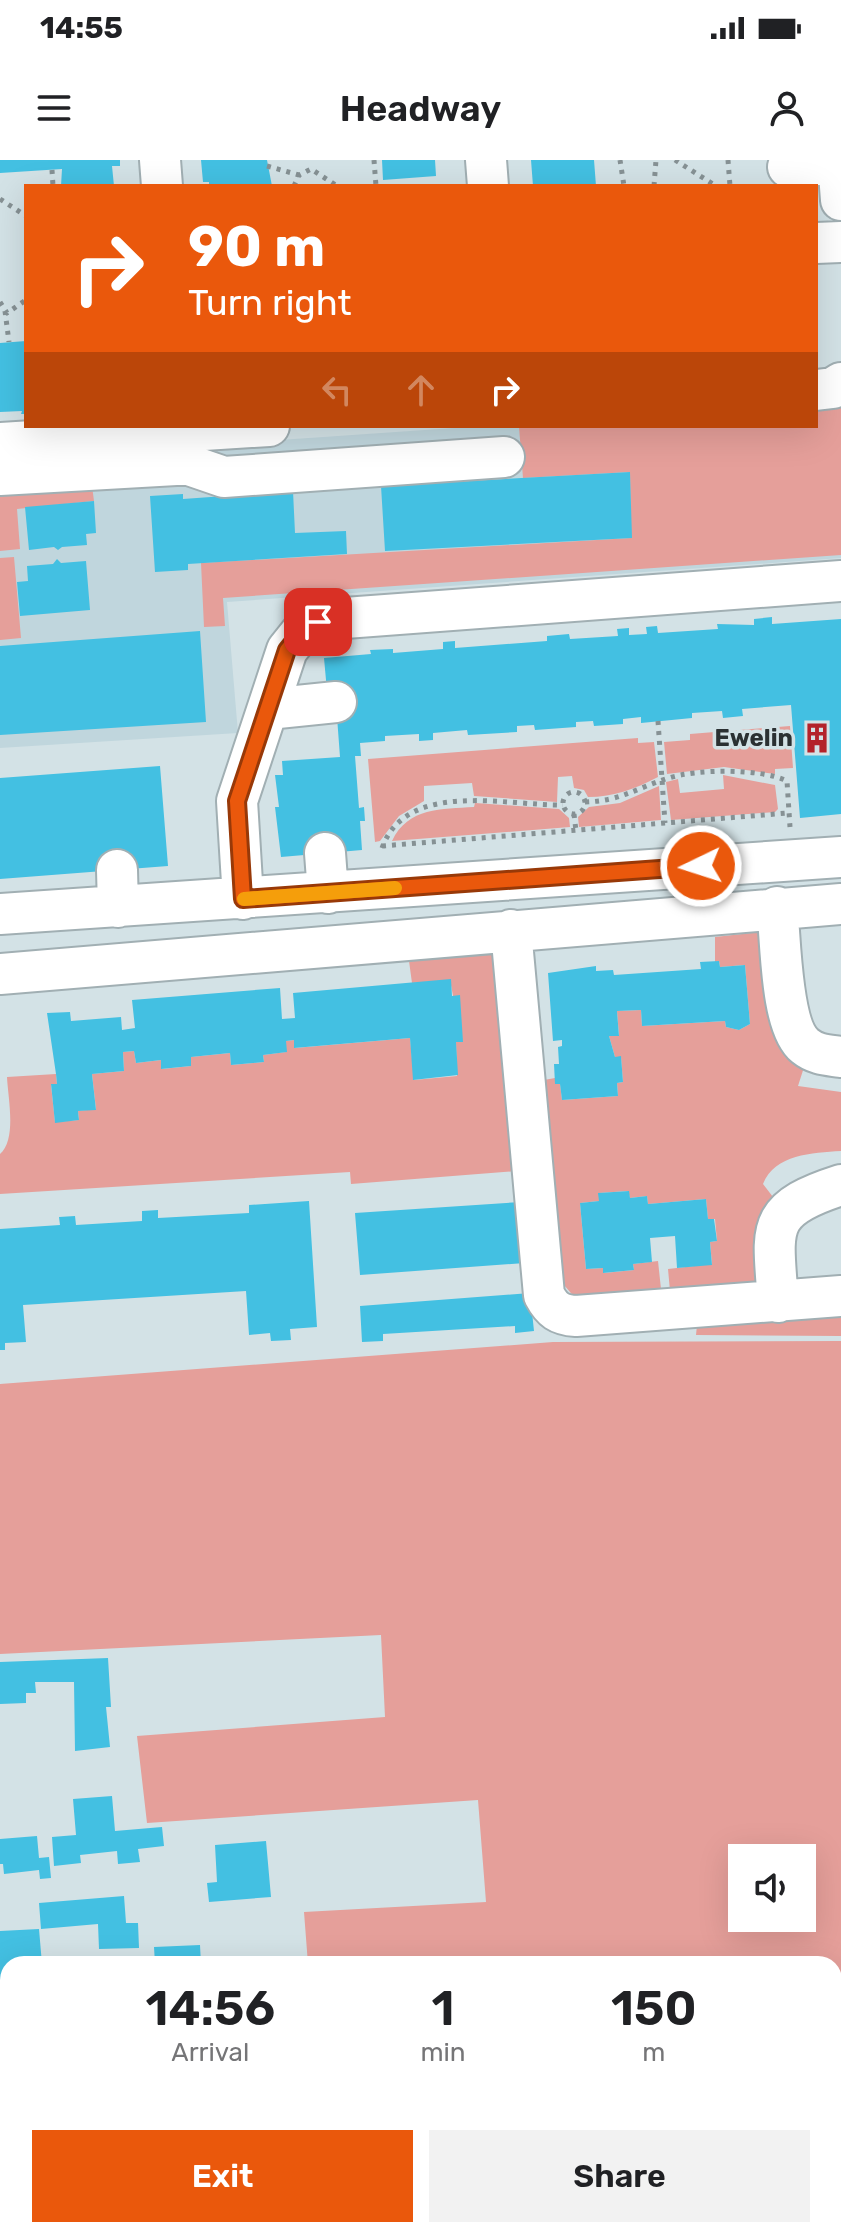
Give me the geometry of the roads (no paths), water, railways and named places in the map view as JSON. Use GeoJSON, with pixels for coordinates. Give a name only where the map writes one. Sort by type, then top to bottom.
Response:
{"type":"FeatureCollection","features":[{"type":"Feature","properties":{"kind":"street"},"geometry":{"type":"LineString","coordinates":[[160,160],[162,184]]}},
{"type":"Feature","properties":{"kind":"street"},"geometry":{"type":"LineString","coordinates":[[486,160],[488,184]]}},
{"type":"Feature","properties":{"kind":"street"},"geometry":{"type":"LineString","coordinates":[[788,167],[839,174]]}},
{"type":"Feature","properties":{"kind":"street"},"geometry":{"type":"LineString","coordinates":[[818,243],[841,242]]}},
{"type":"Feature","properties":{"kind":"street"},"geometry":{"type":"LineString","coordinates":[[818,390],[833,388],[841,383]]}},
{"type":"Feature","properties":{"kind":"street"},"geometry":{"type":"LineString","coordinates":[[0,443],[209,428]]}},
{"type":"Feature","properties":{"kind":"street"},"geometry":{"type":"LineString","coordinates":[[0,475],[189,465],[224,477],[504,457]]}},
{"type":"Feature","properties":{"kind":"street"},"geometry":{"type":"LineString","coordinates":[[243,899],[237,801],[292,641],[307,625],[331,619],[841,581]]}},
{"type":"Feature","properties":{"kind":"street"},"geometry":{"type":"LineString","coordinates":[[268,709],[336,702]]}},
{"type":"Feature","properties":{"kind":"street"},"geometry":{"type":"LineString","coordinates":[[325,853],[328,893]]}},
{"type":"Feature","properties":{"kind":"street"},"geometry":{"type":"LineString","coordinates":[[0,914],[117,888],[243,899],[841,857]]}},
{"type":"Feature","properties":{"kind":"street"},"geometry":{"type":"LineString","coordinates":[[0,974],[841,904]]}},
{"type":"Feature","properties":{"kind":"street"},"geometry":{"type":"LineString","coordinates":[[777,907],[791,1027],[803,1045],[820,1055],[841,1057]]}},
{"type":"Feature","properties":{"kind":"street"},"geometry":{"type":"LineString","coordinates":[[511,930],[544,1295],[552,1309],[576,1316],[841,1296]]}},
{"type":"Feature","properties":{"kind":"street"},"geometry":{"type":"LineString","coordinates":[[778,1302],[775,1232],[787,1210],[802,1197],[841,1185]]}},
{"type":"Feature","properties":{"kind":"place","name":"Ewelin"},"geometry":{"type":"Point","coordinates":[817,738]}}]}
